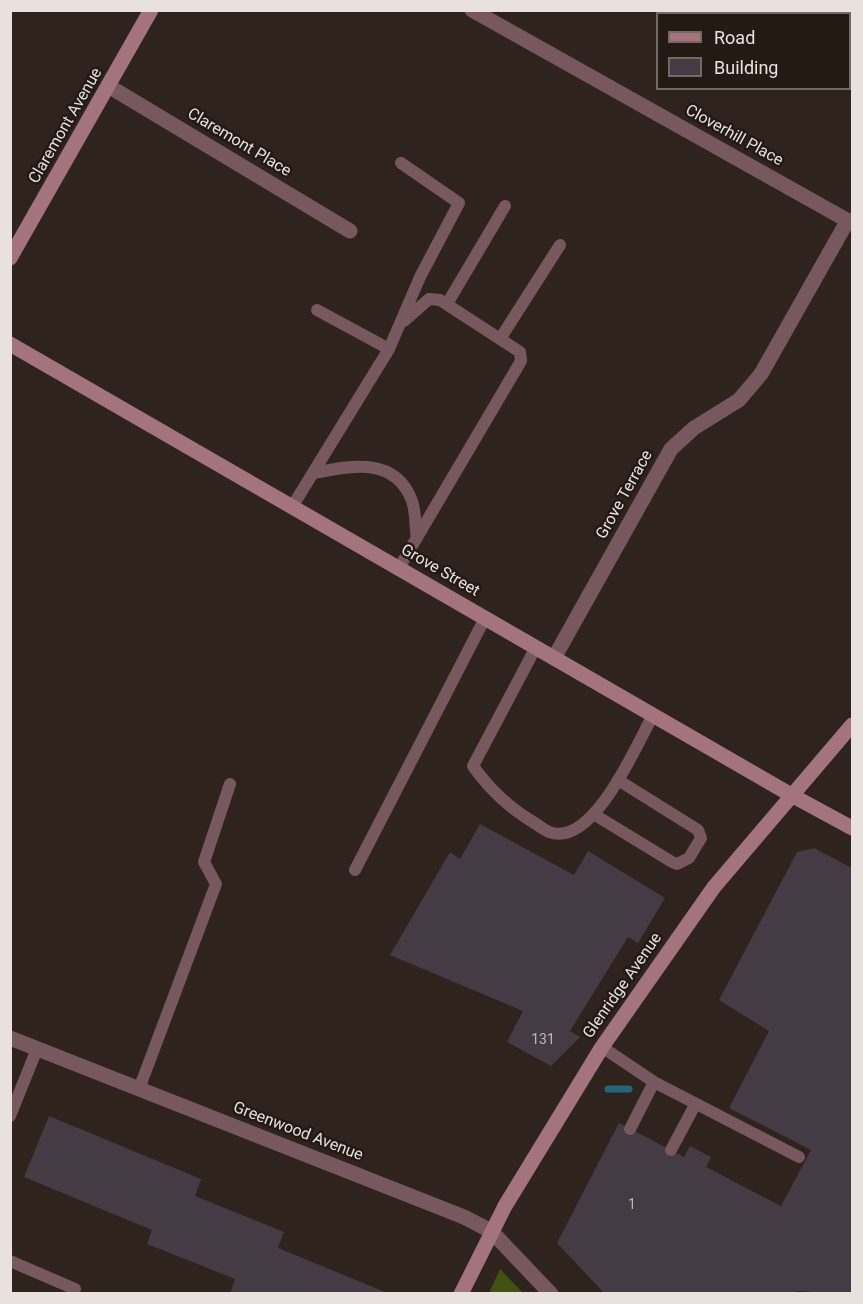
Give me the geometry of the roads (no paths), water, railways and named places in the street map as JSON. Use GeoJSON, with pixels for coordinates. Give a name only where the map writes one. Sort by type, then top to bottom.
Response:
{"type":"FeatureCollection","features":[{"type":"Feature","properties":{"kind":"street","name":"Claremont Avenue"},"geometry":{"type":"LineString","coordinates":[[10,258],[110,87],[151,10]]}},
{"type":"Feature","properties":{"kind":"street","name":"Cloverhill Place"},"geometry":{"type":"LineString","coordinates":[[472,10],[850,221]]}},
{"type":"Feature","properties":{"kind":"street","name":"Claremont Place"},"geometry":{"type":"LineString","coordinates":[[110,87],[350,231]]}},
{"type":"Feature","properties":{"kind":"street","name":"Grove Terrace"},"geometry":{"type":"LineString","coordinates":[[554,658],[671,449],[694,428],[739,400],[761,374],[850,221]]}},
{"type":"Feature","properties":{"kind":"street","name":"Grove Street"},"geometry":{"type":"LineString","coordinates":[[10,344],[852,828]]}},
{"type":"Feature","properties":{"kind":"street","name":"Glenridge Avenue"},"geometry":{"type":"LineString","coordinates":[[461,1293],[491,1231],[602,1047],[714,887],[852,724]]}},
{"type":"Feature","properties":{"kind":"street","name":"Greenwood Avenue"},"geometry":{"type":"LineString","coordinates":[[10,1038],[464,1217],[491,1231],[551,1293]]}},
{"type":"Feature","properties":{"kind":"lane"},"geometry":{"type":"LineString","coordinates":[[292,507],[315,473],[403,322],[420,277],[459,203],[400,163]]}},
{"type":"Feature","properties":{"kind":"lane"},"geometry":{"type":"LineString","coordinates":[[447,304],[505,206]]}},
{"type":"Feature","properties":{"kind":"lane"},"geometry":{"type":"LineString","coordinates":[[500,339],[560,245]]}},
{"type":"Feature","properties":{"kind":"lane"},"geometry":{"type":"LineString","coordinates":[[399,568],[521,361],[520,352],[440,300],[429,299],[403,322]]}},
{"type":"Feature","properties":{"kind":"lane"},"geometry":{"type":"LineString","coordinates":[[317,310],[388,349]]}},
{"type":"Feature","properties":{"kind":"lane"},"geometry":{"type":"LineString","coordinates":[[315,473],[347,466],[374,465],[398,478],[412,501],[417,538]]}},
{"type":"Feature","properties":{"kind":"lane"},"geometry":{"type":"LineString","coordinates":[[356,870],[485,618]]}},
{"type":"Feature","properties":{"kind":"lane"},"geometry":{"type":"LineString","coordinates":[[536,647],[473,766],[490,790],[507,805],[550,833],[572,831],[596,815],[653,715]]}},
{"type":"Feature","properties":{"kind":"lane"},"geometry":{"type":"LineString","coordinates":[[596,815],[678,864],[688,858],[701,838],[698,830],[618,780]]}},
{"type":"Feature","properties":{"kind":"lane"},"geometry":{"type":"LineString","coordinates":[[139,1089],[216,884],[204,862],[230,784]]}},
{"type":"Feature","properties":{"kind":"lane"},"geometry":{"type":"LineString","coordinates":[[602,1047],[654,1082],[695,1105],[799,1157]]}},
{"type":"Feature","properties":{"kind":"lane"},"geometry":{"type":"LineString","coordinates":[[10,1116],[37,1048]]}},
{"type":"Feature","properties":{"kind":"lane"},"geometry":{"type":"LineString","coordinates":[[630,1129],[654,1082]]}},
{"type":"Feature","properties":{"kind":"lane"},"geometry":{"type":"LineString","coordinates":[[671,1150],[695,1105]]}},
{"type":"Feature","properties":{"kind":"lane"},"geometry":{"type":"LineString","coordinates":[[10,1261],[75,1289]]}},
{"type":"Feature","properties":{"kind":"waterway"},"geometry":{"type":"LineString","coordinates":[[608,1089],[629,1089]]}}]}
